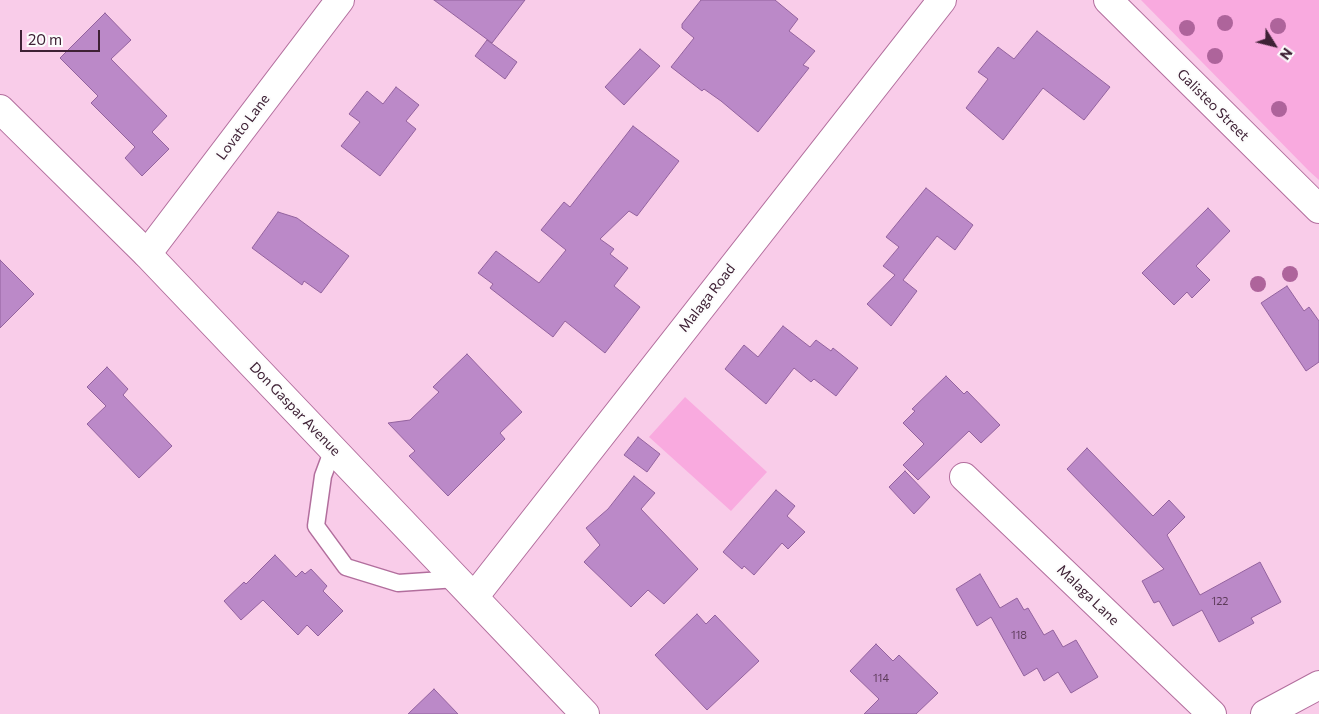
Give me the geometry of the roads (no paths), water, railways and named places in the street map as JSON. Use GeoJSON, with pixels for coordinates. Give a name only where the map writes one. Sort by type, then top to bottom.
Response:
{"type":"FeatureCollection","features":[{"type":"Feature","properties":{"kind":"street","name":"Lovato Lane"},"geometry":{"type":"LineString","coordinates":[[147,254],[340,0]]}},
{"type":"Feature","properties":{"kind":"street","name":"Malaga Road"},"geometry":{"type":"LineString","coordinates":[[466,588],[942,0]]}},
{"type":"Feature","properties":{"kind":"street","name":"Galisteo Street"},"geometry":{"type":"LineString","coordinates":[[1108,0],[1319,209]]}},
{"type":"Feature","properties":{"kind":"street","name":"Don Gaspar Avenue"},"geometry":{"type":"LineString","coordinates":[[0,109],[147,254],[585,714]]}},
{"type":"Feature","properties":{"kind":"street","name":"Malaga Lane"},"geometry":{"type":"LineString","coordinates":[[964,477],[1212,714]]}},
{"type":"Feature","properties":{"kind":"street"},"geometry":{"type":"LineString","coordinates":[[1265,714],[1319,685]]}},
{"type":"Feature","properties":{"kind":"lane"},"geometry":{"type":"LineString","coordinates":[[333,449],[323,476],[316,526],[346,567],[398,583],[466,588]]}}]}
